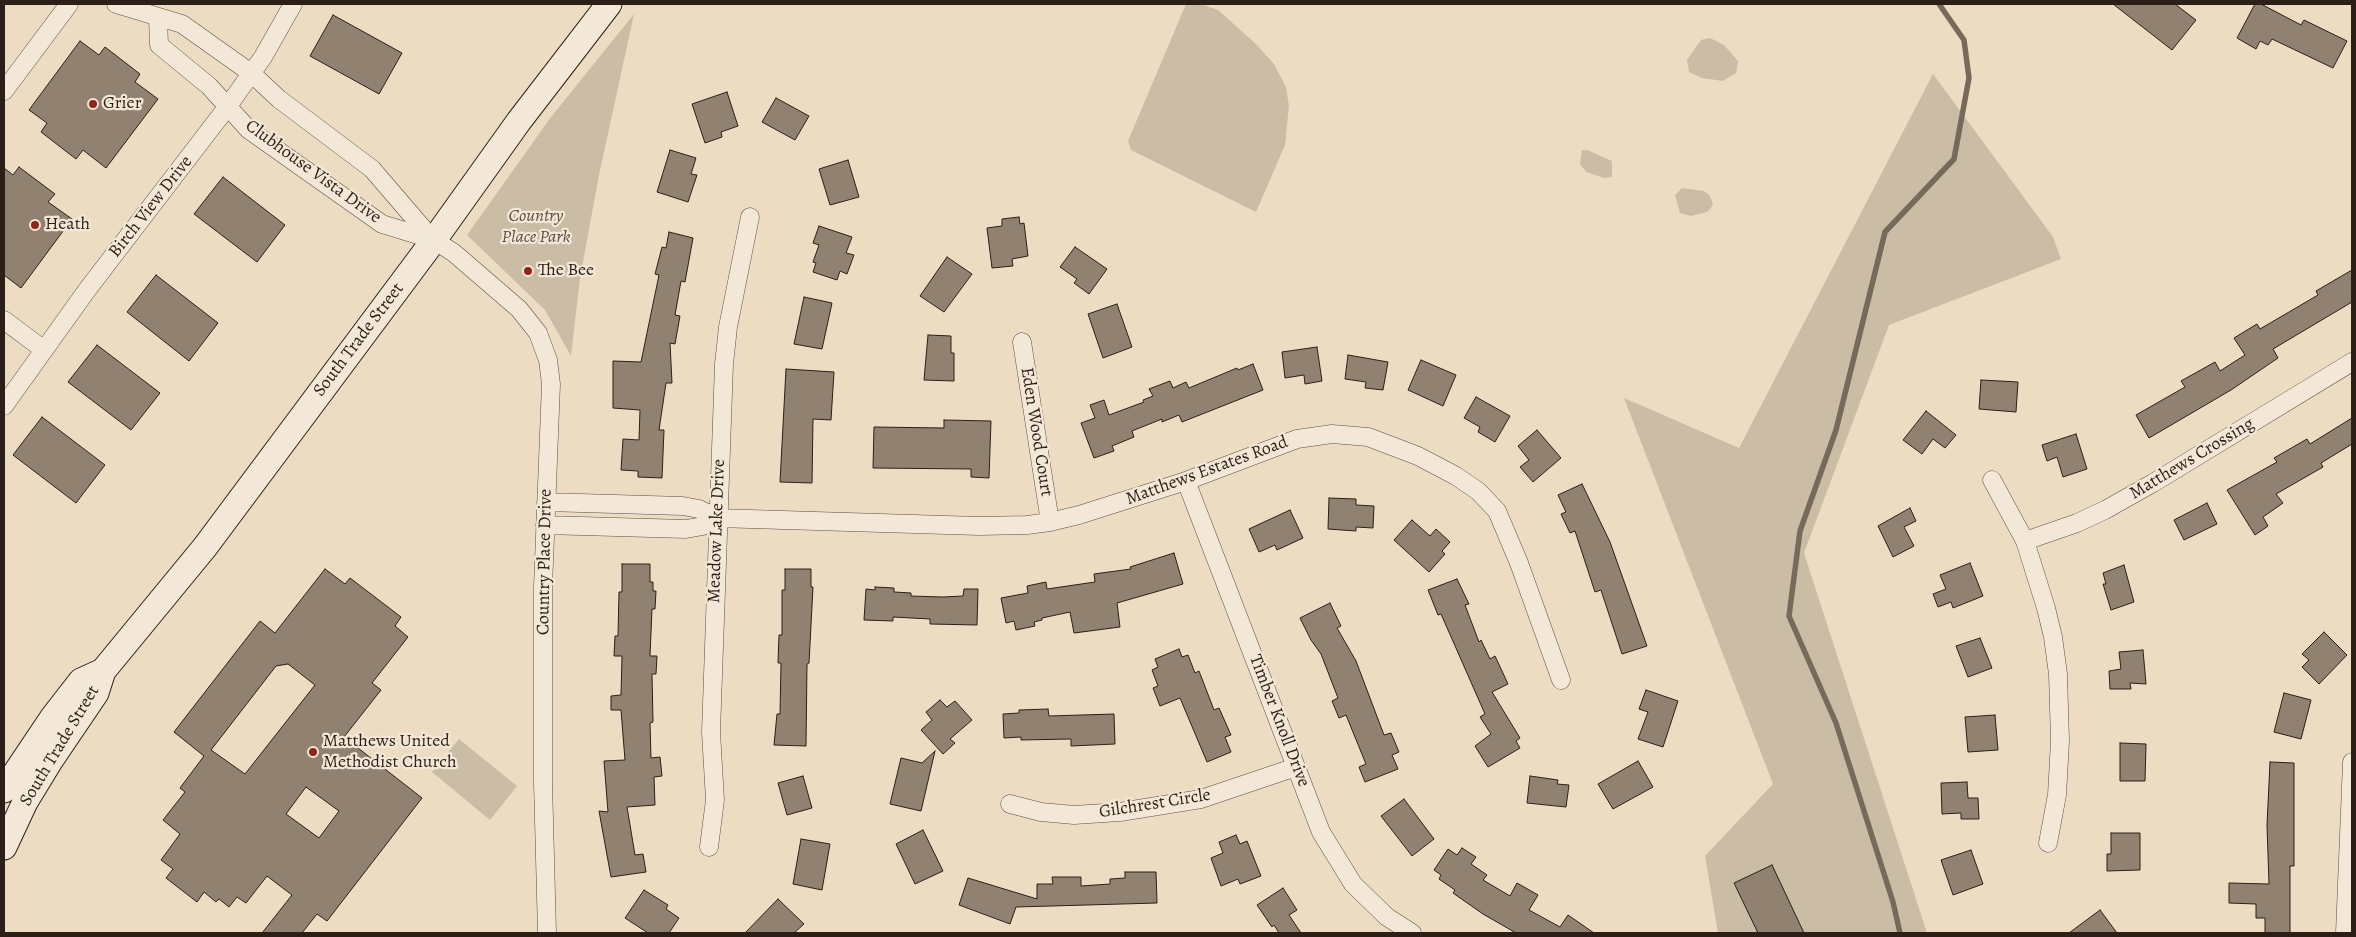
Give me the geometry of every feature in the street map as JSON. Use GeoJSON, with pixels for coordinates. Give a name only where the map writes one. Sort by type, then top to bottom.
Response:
{"type":"FeatureCollection","features":[{"type":"Feature","properties":{"kind":"main road","name":"South Trade Street"},"geometry":{"type":"LineString","coordinates":[[4,847],[25,802],[96,693],[103,671],[205,547],[434,240],[519,121],[609,4]]}},
{"type":"Feature","properties":{"kind":"main road","name":"South Trade Street"},"geometry":{"type":"LineString","coordinates":[[4,790],[48,724],[81,681],[103,671]]}},
{"type":"Feature","properties":{"kind":"street"},"geometry":{"type":"LineString","coordinates":[[4,91],[69,4]]}},
{"type":"Feature","properties":{"kind":"street","name":"Clubhouse Vista Drive"},"geometry":{"type":"LineString","coordinates":[[116,4],[182,24],[251,73],[279,98],[372,169],[434,240]]}},
{"type":"Feature","properties":{"kind":"street","name":"Birch View Drive"},"geometry":{"type":"LineString","coordinates":[[4,406],[86,290],[228,106],[251,73],[293,4]]}},
{"type":"Feature","properties":{"kind":"street","name":"Clubhouse Vista Drive"},"geometry":{"type":"LineString","coordinates":[[158,18],[159,45],[209,86],[249,130],[382,224],[434,240]]}},
{"type":"Feature","properties":{"kind":"street","name":"Meadow Lake Drive"},"geometry":{"type":"LineString","coordinates":[[709,847],[715,800],[711,732],[717,518],[724,364],[728,327],[750,217]]}},
{"type":"Feature","properties":{"kind":"street","name":"Country Place Drive"},"geometry":{"type":"LineString","coordinates":[[434,240],[460,258],[519,309],[538,333],[548,360],[551,384],[545,525],[543,782],[547,933]]}},
{"type":"Feature","properties":{"kind":"street"},"geometry":{"type":"LineString","coordinates":[[4,320],[44,350]]}},
{"type":"Feature","properties":{"kind":"street","name":"Eden Wood Court"},"geometry":{"type":"LineString","coordinates":[[1022,342],[1050,522]]}},
{"type":"Feature","properties":{"kind":"street","name":"Matthews Crossing"},"geometry":{"type":"LineString","coordinates":[[2025,541],[2078,523],[2105,510],[2153,483],[2352,362]]}},
{"type":"Feature","properties":{"kind":"street","name":"Matthews Estates Road"},"geometry":{"type":"LineString","coordinates":[[546,502],[683,506],[699,509],[717,518],[979,526],[1050,522],[1186,481],[1297,439],[1332,434],[1368,437],[1418,456],[1456,476],[1478,492],[1497,511],[1519,563],[1561,680]]}},
{"type":"Feature","properties":{"kind":"street"},"geometry":{"type":"LineString","coordinates":[[1992,480],[2025,541],[2046,608],[2058,674],[2060,741],[2056,795],[2048,843]]}},
{"type":"Feature","properties":{"kind":"street","name":"Timber Knoll Drive"},"geometry":{"type":"LineString","coordinates":[[1186,481],[1321,832],[1353,884],[1387,917],[1412,933]]}},
{"type":"Feature","properties":{"kind":"street","name":"Matthews Estates Road"},"geometry":{"type":"LineString","coordinates":[[545,525],[686,529],[703,526],[717,518]]}},
{"type":"Feature","properties":{"kind":"street"},"geometry":{"type":"LineString","coordinates":[[2345,933],[2352,762]]}},
{"type":"Feature","properties":{"kind":"street","name":"Gilchrest Circle"},"geometry":{"type":"LineString","coordinates":[[1010,804],[1041,812],[1074,815],[1120,812],[1201,799],[1296,767]]}},
{"type":"Feature","properties":{"kind":"green space"},"geometry":{"type":"Polygon","coordinates":[[[1186,4],[1201,4],[1218,10],[1256,44],[1274,64],[1286,87],[1289,106],[1285,145],[1256,212],[1131,150],[1128,141],[1186,4]]]}},
{"type":"Feature","properties":{"kind":"green space","name":"Country Place Park"},"geometry":{"type":"Polygon","coordinates":[[[634,14],[599,175],[580,278],[571,356],[545,310],[467,235],[551,117],[634,14]]]}},
{"type":"Feature","properties":{"kind":"green space"},"geometry":{"type":"Polygon","coordinates":[[[1710,38],[1724,45],[1738,61],[1736,73],[1723,81],[1702,78],[1689,72],[1687,60],[1701,40],[1710,38]]]}},
{"type":"Feature","properties":{"kind":"green space"},"geometry":{"type":"Polygon","coordinates":[[[1933,74],[2053,237],[2061,259],[1889,325],[1804,553],[1927,933],[1718,933],[1705,856],[1773,784],[1624,398],[1739,448],[1933,74]]]}},
{"type":"Feature","properties":{"kind":"green space"},"geometry":{"type":"Polygon","coordinates":[[[1582,150],[1587,150],[1612,161],[1612,177],[1604,178],[1586,172],[1580,164],[1582,150]]]}},
{"type":"Feature","properties":{"kind":"green space"},"geometry":{"type":"Polygon","coordinates":[[[1682,188],[1704,191],[1709,195],[1713,203],[1711,208],[1707,212],[1691,216],[1680,213],[1675,195],[1682,188]]]}},
{"type":"Feature","properties":{"kind":"green space"},"geometry":{"type":"Polygon","coordinates":[[[459,739],[517,786],[490,820],[432,772],[459,739]]]}},
{"type":"Feature","properties":{"kind":"building"},"geometry":{"type":"Polygon","coordinates":[[[2113,4],[2175,4],[2196,20],[2172,50],[2113,4]]]}},
{"type":"Feature","properties":{"kind":"building"},"geometry":{"type":"Polygon","coordinates":[[[2255,4],[2261,4],[2301,25],[2304,20],[2347,41],[2333,68],[2272,39],[2268,45],[2260,41],[2256,49],[2237,38],[2255,4]]]}},
{"type":"Feature","properties":{"kind":"building"},"geometry":{"type":"Polygon","coordinates":[[[333,15],[402,53],[379,94],[310,56],[333,15]]]}},
{"type":"Feature","properties":{"kind":"building","name":"Grier"},"geometry":{"type":"Polygon","coordinates":[[[80,41],[99,55],[105,47],[140,74],[135,82],[158,99],[106,168],[83,150],[76,159],[41,132],[47,123],[29,110],[80,41]]]}},
{"type":"Feature","properties":{"kind":"building"},"geometry":{"type":"Polygon","coordinates":[[[727,92],[738,126],[721,132],[722,137],[705,143],[692,104],[727,92]]]}},
{"type":"Feature","properties":{"kind":"building"},"geometry":{"type":"Polygon","coordinates":[[[776,98],[809,116],[795,140],[762,122],[776,98]]]}},
{"type":"Feature","properties":{"kind":"building"},"geometry":{"type":"Polygon","coordinates":[[[670,150],[696,158],[691,174],[697,175],[688,202],[657,192],[670,150]]]}},
{"type":"Feature","properties":{"kind":"building"},"geometry":{"type":"Polygon","coordinates":[[[848,160],[859,197],[830,205],[819,169],[848,160]]]}},
{"type":"Feature","properties":{"kind":"building","name":"Heath"},"geometry":{"type":"Polygon","coordinates":[[[19,167],[55,194],[48,202],[72,219],[21,288],[4,275],[4,168],[13,175],[19,167]]]}},
{"type":"Feature","properties":{"kind":"building"},"geometry":{"type":"Polygon","coordinates":[[[223,177],[285,225],[257,262],[194,214],[223,177]]]}},
{"type":"Feature","properties":{"kind":"building"},"geometry":{"type":"Polygon","coordinates":[[[1019,217],[1020,224],[1024,223],[1028,256],[1012,259],[1013,266],[992,268],[987,228],[1002,226],[1002,219],[1019,217]]]}},
{"type":"Feature","properties":{"kind":"building"},"geometry":{"type":"Polygon","coordinates":[[[819,226],[852,237],[846,253],[854,255],[847,274],[840,271],[837,280],[813,272],[816,263],[813,262],[819,245],[813,243],[819,226]]]}},
{"type":"Feature","properties":{"kind":"building"},"geometry":{"type":"Polygon","coordinates":[[[669,232],[693,238],[685,282],[681,281],[675,315],[680,316],[675,344],[670,343],[672,383],[666,383],[659,430],[664,430],[662,478],[638,477],[638,471],[621,470],[623,439],[639,440],[640,410],[613,408],[613,361],[641,362],[659,275],[655,274],[662,247],[666,248],[669,232]]]}},
{"type":"Feature","properties":{"kind":"building"},"geometry":{"type":"Polygon","coordinates":[[[1075,247],[1107,269],[1089,294],[1074,283],[1077,279],[1060,267],[1075,247]]]}},
{"type":"Feature","properties":{"kind":"building"},"geometry":{"type":"Polygon","coordinates":[[[947,257],[972,274],[944,312],[920,296],[947,257]]]}},
{"type":"Feature","properties":{"kind":"building"},"geometry":{"type":"Polygon","coordinates":[[[2352,270],[2352,302],[2273,349],[2278,358],[2231,390],[2149,438],[2136,415],[2185,387],[2181,381],[2215,362],[2220,371],[2245,355],[2234,338],[2257,324],[2260,329],[2318,295],[2316,291],[2352,270]]]}},
{"type":"Feature","properties":{"kind":"building"},"geometry":{"type":"Polygon","coordinates":[[[156,275],[218,323],[189,361],[127,312],[156,275]]]}},
{"type":"Feature","properties":{"kind":"building"},"geometry":{"type":"Polygon","coordinates":[[[804,297],[832,303],[822,349],[794,344],[804,297]]]}},
{"type":"Feature","properties":{"kind":"building"},"geometry":{"type":"Polygon","coordinates":[[[1117,304],[1132,347],[1103,358],[1088,314],[1117,304]]]}},
{"type":"Feature","properties":{"kind":"building"},"geometry":{"type":"Polygon","coordinates":[[[928,335],[951,336],[951,353],[954,353],[954,381],[924,380],[928,335]]]}},
{"type":"Feature","properties":{"kind":"building"},"geometry":{"type":"Polygon","coordinates":[[[97,345],[160,393],[131,430],[68,382],[97,345]]]}},
{"type":"Feature","properties":{"kind":"building"},"geometry":{"type":"Polygon","coordinates":[[[1317,347],[1322,381],[1305,384],[1304,375],[1285,378],[1282,352],[1317,347]]]}},
{"type":"Feature","properties":{"kind":"building"},"geometry":{"type":"Polygon","coordinates":[[[1348,355],[1388,362],[1383,390],[1365,388],[1366,382],[1345,379],[1348,355]]]}},
{"type":"Feature","properties":{"kind":"building"},"geometry":{"type":"Polygon","coordinates":[[[1421,360],[1456,375],[1443,406],[1408,390],[1421,360]]]}},
{"type":"Feature","properties":{"kind":"building"},"geometry":{"type":"Polygon","coordinates":[[[1253,364],[1263,390],[1182,422],[1179,415],[1162,422],[1162,419],[1132,431],[1134,437],[1112,446],[1114,451],[1094,458],[1081,423],[1095,418],[1090,405],[1104,400],[1109,415],[1144,402],[1143,400],[1153,396],[1149,389],[1170,381],[1173,388],[1186,382],[1189,388],[1237,368],[1238,370],[1253,364]]]}},
{"type":"Feature","properties":{"kind":"building"},"geometry":{"type":"Polygon","coordinates":[[[786,369],[834,372],[831,420],[813,419],[812,483],[780,482],[786,369]]]}},
{"type":"Feature","properties":{"kind":"building"},"geometry":{"type":"Polygon","coordinates":[[[1981,380],[2018,382],[2016,412],[1979,409],[1981,380]]]}},
{"type":"Feature","properties":{"kind":"building"},"geometry":{"type":"Polygon","coordinates":[[[1476,397],[1510,416],[1495,442],[1478,432],[1480,427],[1464,418],[1476,397]]]}},
{"type":"Feature","properties":{"kind":"building"},"geometry":{"type":"Polygon","coordinates":[[[1926,411],[1956,435],[1945,448],[1933,439],[1922,454],[1903,440],[1926,411]]]}},
{"type":"Feature","properties":{"kind":"building"},"geometry":{"type":"Polygon","coordinates":[[[42,417],[105,465],[76,503],[13,455],[42,417]]]}},
{"type":"Feature","properties":{"kind":"building"},"geometry":{"type":"Polygon","coordinates":[[[2352,418],[2352,444],[2321,463],[2323,467],[2276,494],[2283,503],[2263,517],[2268,526],[2255,535],[2227,490],[2277,462],[2274,458],[2307,439],[2310,444],[2352,418]]]}},
{"type":"Feature","properties":{"kind":"building"},"geometry":{"type":"Polygon","coordinates":[[[944,420],[991,421],[989,478],[971,477],[971,469],[873,468],[874,427],[944,428],[944,420]]]}},
{"type":"Feature","properties":{"kind":"building"},"geometry":{"type":"Polygon","coordinates":[[[1537,430],[1561,458],[1533,482],[1520,467],[1529,460],[1518,446],[1537,430]]]}},
{"type":"Feature","properties":{"kind":"building"},"geometry":{"type":"Polygon","coordinates":[[[2076,434],[2087,469],[2063,477],[2057,457],[2047,461],[2042,445],[2076,434]]]}},
{"type":"Feature","properties":{"kind":"building"},"geometry":{"type":"Polygon","coordinates":[[[1582,484],[1610,542],[1647,646],[1622,654],[1601,590],[1595,592],[1575,531],[1570,533],[1561,514],[1566,512],[1558,495],[1582,484]]]}},
{"type":"Feature","properties":{"kind":"building"},"geometry":{"type":"Polygon","coordinates":[[[1329,498],[1356,499],[1356,505],[1374,506],[1373,528],[1356,527],[1356,531],[1328,529],[1329,498]]]}},
{"type":"Feature","properties":{"kind":"building"},"geometry":{"type":"Polygon","coordinates":[[[2207,503],[2217,524],[2184,540],[2174,520],[2207,503]]]}},
{"type":"Feature","properties":{"kind":"building"},"geometry":{"type":"Polygon","coordinates":[[[1910,508],[1916,521],[1904,527],[1914,546],[1893,557],[1878,526],[1910,508]]]}},
{"type":"Feature","properties":{"kind":"building"},"geometry":{"type":"Polygon","coordinates":[[[1290,510],[1303,538],[1277,550],[1275,545],[1259,552],[1249,529],[1290,510]]]}},
{"type":"Feature","properties":{"kind":"building"},"geometry":{"type":"Polygon","coordinates":[[[1412,520],[1430,536],[1436,529],[1450,542],[1442,551],[1445,554],[1429,572],[1394,540],[1412,520]]]}},
{"type":"Feature","properties":{"kind":"building"},"geometry":{"type":"Polygon","coordinates":[[[1174,553],[1183,584],[1117,603],[1120,627],[1074,633],[1070,612],[1042,618],[1042,620],[1034,622],[1035,626],[1016,630],[1014,621],[1006,623],[1001,598],[1028,593],[1027,586],[1046,582],[1047,589],[1095,582],[1094,574],[1131,569],[1130,567],[1174,553]]]}},
{"type":"Feature","properties":{"kind":"building"},"geometry":{"type":"Polygon","coordinates":[[[1970,563],[1983,596],[1953,608],[1951,602],[1938,607],[1933,594],[1946,589],[1940,575],[1970,563]]]}},
{"type":"Feature","properties":{"kind":"building"},"geometry":{"type":"Polygon","coordinates":[[[622,564],[650,564],[650,582],[653,582],[653,591],[656,591],[655,609],[652,609],[650,656],[657,656],[656,674],[652,674],[653,722],[650,723],[651,758],[660,757],[662,776],[654,777],[655,805],[627,807],[635,855],[643,854],[646,872],[611,877],[599,811],[608,812],[604,761],[625,760],[621,710],[611,710],[611,696],[621,695],[622,656],[614,656],[615,636],[618,636],[619,592],[622,592],[622,564]]]}},
{"type":"Feature","properties":{"kind":"building"},"geometry":{"type":"Polygon","coordinates":[[[2124,565],[2134,602],[2111,610],[2103,584],[2106,584],[2103,573],[2124,565]]]}},
{"type":"Feature","properties":{"kind":"building","name":"Matthews United Methodist Church"},"geometry":{"type":"Polygon","coordinates":[[[325,569],[345,584],[350,578],[401,617],[395,626],[408,637],[372,683],[381,690],[344,737],[422,798],[327,921],[317,914],[302,933],[262,933],[292,895],[267,876],[246,903],[237,897],[229,907],[219,899],[216,902],[204,892],[197,902],[166,878],[173,869],[161,860],[180,834],[163,820],[185,792],[180,788],[204,756],[174,732],[260,621],[275,633],[325,569]],[[288,664],[276,666],[211,750],[245,774],[315,685],[288,664]],[[306,787],[286,814],[319,838],[339,811],[306,787]]]}},
{"type":"Feature","properties":{"kind":"building"},"geometry":{"type":"Polygon","coordinates":[[[785,569],[811,569],[811,587],[813,587],[809,663],[807,664],[806,746],[774,745],[777,714],[780,714],[781,663],[778,663],[779,635],[782,635],[782,590],[785,590],[785,569]]]}},
{"type":"Feature","properties":{"kind":"building"},"geometry":{"type":"Polygon","coordinates":[[[1457,579],[1469,604],[1465,605],[1479,642],[1481,640],[1490,659],[1495,656],[1508,684],[1492,692],[1520,738],[1516,741],[1520,748],[1488,767],[1475,746],[1491,734],[1480,717],[1485,714],[1441,614],[1438,615],[1428,590],[1457,579]]]}},
{"type":"Feature","properties":{"kind":"building"},"geometry":{"type":"Polygon","coordinates":[[[875,587],[894,588],[894,592],[911,593],[911,596],[943,597],[963,596],[964,589],[978,589],[977,625],[930,624],[930,619],[893,617],[893,621],[864,620],[866,589],[875,590],[875,587]]]}},
{"type":"Feature","properties":{"kind":"building"},"geometry":{"type":"Polygon","coordinates":[[[1330,603],[1341,626],[1337,628],[1356,661],[1384,735],[1391,733],[1399,752],[1392,755],[1398,769],[1365,782],[1359,767],[1366,764],[1346,715],[1339,718],[1332,701],[1338,698],[1321,654],[1311,640],[1300,618],[1330,603]]]}},
{"type":"Feature","properties":{"kind":"building"},"geometry":{"type":"Polygon","coordinates":[[[2324,632],[2347,655],[2319,684],[2302,667],[2309,660],[2302,654],[2324,632]]]}},
{"type":"Feature","properties":{"kind":"building"},"geometry":{"type":"Polygon","coordinates":[[[1980,638],[1992,668],[1968,677],[1956,646],[1980,638]]]}},
{"type":"Feature","properties":{"kind":"building"},"geometry":{"type":"Polygon","coordinates":[[[1179,649],[1182,657],[1188,655],[1195,673],[1199,671],[1214,710],[1219,708],[1231,735],[1225,737],[1231,752],[1207,762],[1180,698],[1160,706],[1153,688],[1158,686],[1152,670],[1158,667],[1155,659],[1179,649]]]}},
{"type":"Feature","properties":{"kind":"building"},"geometry":{"type":"Polygon","coordinates":[[[2143,650],[2146,684],[2130,683],[2131,689],[2110,689],[2109,671],[2121,669],[2119,652],[2143,650]]]}},
{"type":"Feature","properties":{"kind":"building"},"geometry":{"type":"Polygon","coordinates":[[[1646,690],[1678,701],[1663,747],[1638,739],[1648,712],[1639,709],[1646,690]]]}},
{"type":"Feature","properties":{"kind":"building"},"geometry":{"type":"Polygon","coordinates":[[[2284,693],[2311,700],[2301,739],[2274,732],[2284,693]]]}},
{"type":"Feature","properties":{"kind":"building"},"geometry":{"type":"Polygon","coordinates":[[[940,700],[947,707],[955,701],[972,720],[950,739],[955,743],[943,754],[921,730],[932,720],[926,712],[940,700]]]}},
{"type":"Feature","properties":{"kind":"building"},"geometry":{"type":"Polygon","coordinates":[[[1048,709],[1049,716],[1114,714],[1115,744],[1071,746],[1071,739],[1021,740],[1021,737],[1004,738],[1003,714],[1019,713],[1019,710],[1048,709]]]}},
{"type":"Feature","properties":{"kind":"building"},"geometry":{"type":"Polygon","coordinates":[[[1995,715],[1998,750],[1968,752],[1965,717],[1995,715]]]}},
{"type":"Feature","properties":{"kind":"building"},"geometry":{"type":"Polygon","coordinates":[[[2120,743],[2146,744],[2145,781],[2120,781],[2120,743]]]}},
{"type":"Feature","properties":{"kind":"building"},"geometry":{"type":"Polygon","coordinates":[[[935,751],[921,811],[890,804],[901,758],[922,763],[935,751]]]}},
{"type":"Feature","properties":{"kind":"building"},"geometry":{"type":"Polygon","coordinates":[[[1638,761],[1653,787],[1613,809],[1598,784],[1638,761]]]}},
{"type":"Feature","properties":{"kind":"building"},"geometry":{"type":"Polygon","coordinates":[[[2270,762],[2294,763],[2294,866],[2290,866],[2290,933],[2265,933],[2265,918],[2256,918],[2256,904],[2229,903],[2229,883],[2269,884],[2267,825],[2270,762]]]}},
{"type":"Feature","properties":{"kind":"building"},"geometry":{"type":"Polygon","coordinates":[[[803,776],[812,808],[787,815],[778,783],[803,776]]]}},
{"type":"Feature","properties":{"kind":"building"},"geometry":{"type":"Polygon","coordinates":[[[1530,776],[1558,780],[1557,784],[1569,785],[1566,807],[1527,803],[1530,776]]]}},
{"type":"Feature","properties":{"kind":"building"},"geometry":{"type":"Polygon","coordinates":[[[1967,782],[1968,798],[1978,798],[1979,819],[1961,819],[1961,813],[1942,814],[1941,783],[1967,782]]]}},
{"type":"Feature","properties":{"kind":"building"},"geometry":{"type":"Polygon","coordinates":[[[1404,799],[1434,839],[1412,856],[1381,816],[1404,799]]]}},
{"type":"Feature","properties":{"kind":"building"},"geometry":{"type":"Polygon","coordinates":[[[923,830],[943,871],[915,884],[896,844],[923,830]]]}},
{"type":"Feature","properties":{"kind":"building"},"geometry":{"type":"Polygon","coordinates":[[[2111,833],[2140,833],[2140,870],[2107,871],[2107,854],[2111,854],[2111,833]]]}},
{"type":"Feature","properties":{"kind":"building"},"geometry":{"type":"Polygon","coordinates":[[[1236,835],[1240,844],[1247,841],[1261,876],[1240,884],[1238,879],[1221,886],[1211,858],[1223,853],[1219,842],[1236,835]]]}},
{"type":"Feature","properties":{"kind":"building"},"geometry":{"type":"Polygon","coordinates":[[[801,839],[830,844],[822,890],[793,884],[801,839]]]}},
{"type":"Feature","properties":{"kind":"building"},"geometry":{"type":"Polygon","coordinates":[[[1462,848],[1476,857],[1471,864],[1487,875],[1483,880],[1510,896],[1517,883],[1538,895],[1529,910],[1560,927],[1568,915],[1594,933],[1516,933],[1483,914],[1453,893],[1455,890],[1439,879],[1441,875],[1434,870],[1448,849],[1457,855],[1462,848]]]}},
{"type":"Feature","properties":{"kind":"building"},"geometry":{"type":"Polygon","coordinates":[[[1971,850],[1983,884],[1953,895],[1941,860],[1971,850]]]}},
{"type":"Feature","properties":{"kind":"building"},"geometry":{"type":"Polygon","coordinates":[[[1772,865],[1804,933],[1758,933],[1734,883],[1772,865]]]}},
{"type":"Feature","properties":{"kind":"building"},"geometry":{"type":"Polygon","coordinates":[[[1125,872],[1156,872],[1157,903],[1016,907],[1010,924],[959,905],[968,878],[1037,899],[1037,884],[1053,884],[1052,877],[1081,877],[1081,886],[1110,884],[1110,879],[1125,878],[1125,872]]]}},
{"type":"Feature","properties":{"kind":"building"},"geometry":{"type":"Polygon","coordinates":[[[1283,888],[1297,910],[1289,915],[1301,933],[1279,933],[1274,925],[1272,927],[1257,905],[1283,888]]]}},
{"type":"Feature","properties":{"kind":"building"},"geometry":{"type":"Polygon","coordinates":[[[644,890],[668,905],[666,909],[679,918],[669,933],[648,933],[625,918],[644,890]]]}},
{"type":"Feature","properties":{"kind":"building"},"geometry":{"type":"Polygon","coordinates":[[[778,899],[804,924],[794,933],[745,933],[778,899]]]}},
{"type":"Feature","properties":{"kind":"building"},"geometry":{"type":"Polygon","coordinates":[[[2100,910],[2117,933],[2069,933],[2100,910]]]}},
{"type":"Feature","properties":{"kind":"waterway"},"geometry":{"type":"LineString","coordinates":[[1900,933],[1893,902],[1836,723],[1789,616],[1800,531],[1836,430],[1885,232],[1954,159],[1969,78],[1964,40],[1939,4]]}},
{"type":"Feature","properties":{"kind":"place","name":"Grier"},"geometry":{"type":"Point","coordinates":[93,104]}},
{"type":"Feature","properties":{"kind":"place","name":"Heath"},"geometry":{"type":"Point","coordinates":[35,225]}},
{"type":"Feature","properties":{"kind":"place","name":"The Bee"},"geometry":{"type":"Point","coordinates":[528,271]}},
{"type":"Feature","properties":{"kind":"place","name":"Matthews United Methodist Church"},"geometry":{"type":"Point","coordinates":[313,752]}}]}
